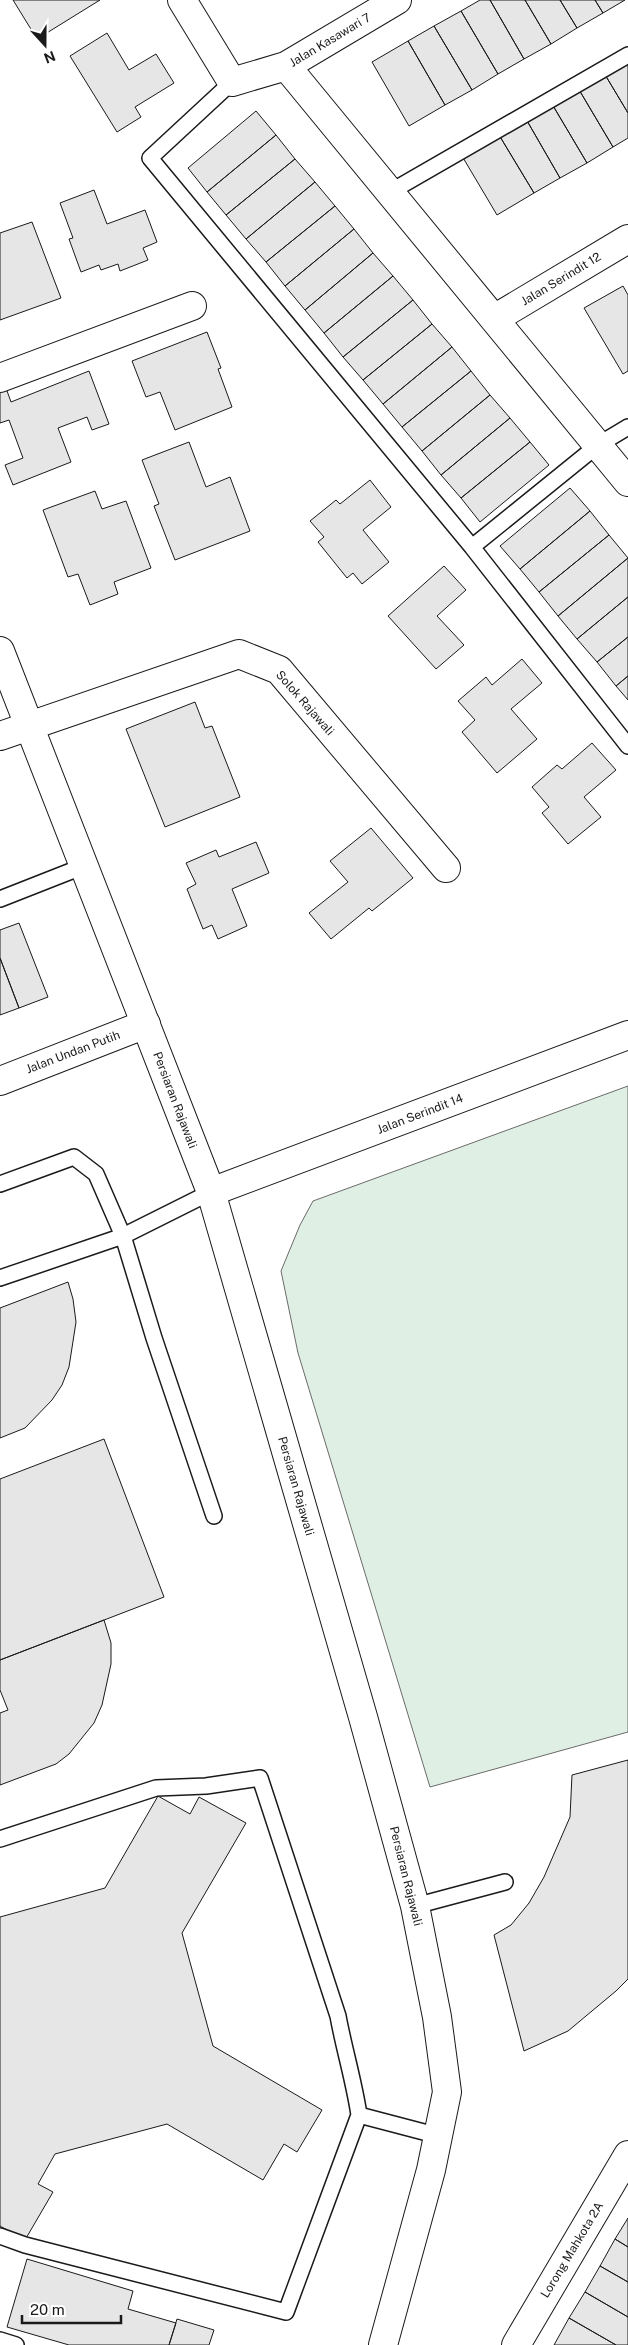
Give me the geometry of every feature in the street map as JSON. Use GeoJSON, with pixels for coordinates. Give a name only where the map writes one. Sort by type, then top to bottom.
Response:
{"type":"FeatureCollection","features":[{"type":"Feature","properties":{"kind":"street"},"geometry":{"type":"LineString","coordinates":[[182,0],[232,82]]}},
{"type":"Feature","properties":{"kind":"street","name":"Jalan Kasawari 7"},"geometry":{"type":"LineString","coordinates":[[232,82],[286,66],[397,0]]}},
{"type":"Feature","properties":{"kind":"street"},"geometry":{"type":"LineString","coordinates":[[286,66],[628,482]]}},
{"type":"Feature","properties":{"kind":"street","name":"Jalan Serindit 12"},"geometry":{"type":"LineString","coordinates":[[494,319],[628,239]]}},
{"type":"Feature","properties":{"kind":"street"},"geometry":{"type":"LineString","coordinates":[[0,378],[192,306]]}},
{"type":"Feature","properties":{"kind":"street","name":"Persiaran Rajawali"},"geometry":{"type":"LineString","coordinates":[[0,651],[211,1192],[363,1717],[415,1906],[437,2017],[447,2092],[439,2136],[383,2345]]}},
{"type":"Feature","properties":{"kind":"street","name":"Solok Rajawali"},"geometry":{"type":"LineString","coordinates":[[0,736],[239,654],[279,670],[446,868]]}},
{"type":"Feature","properties":{"kind":"street","name":"Jalan Undan Putih"},"geometry":{"type":"LineString","coordinates":[[0,1081],[146,1024]]}},
{"type":"Feature","properties":{"kind":"street","name":"Jalan Serindit 14"},"geometry":{"type":"LineString","coordinates":[[211,1192],[628,1035]]}},
{"type":"Feature","properties":{"kind":"street","name":"Lorong Mahkota 2A"},"geometry":{"type":"LineString","coordinates":[[516,2345],[628,2156]]}},
{"type":"Feature","properties":{"kind":"lane"},"geometry":{"type":"LineString","coordinates":[[390,192],[628,55]]}},
{"type":"Feature","properties":{"kind":"lane"},"geometry":{"type":"LineString","coordinates":[[232,82],[150,158],[472,547],[628,746]]}},
{"type":"Feature","properties":{"kind":"lane"},"geometry":{"type":"LineString","coordinates":[[472,547],[598,445],[628,427]]}},
{"type":"Feature","properties":{"kind":"lane"},"geometry":{"type":"LineString","coordinates":[[0,899],[84,866]]}},
{"type":"Feature","properties":{"kind":"lane"},"geometry":{"type":"LineString","coordinates":[[0,1184],[74,1157],[96,1174],[123,1236],[154,1338],[214,1516]]}},
{"type":"Feature","properties":{"kind":"lane"},"geometry":{"type":"LineString","coordinates":[[0,1278],[123,1236],[211,1192]]}},
{"type":"Feature","properties":{"kind":"lane"},"geometry":{"type":"LineString","coordinates":[[0,1839],[156,1788],[206,1786],[260,1778],[338,2016],[344,2050],[354,2081],[359,2115],[286,2312],[25,2245],[0,2236]]}},
{"type":"Feature","properties":{"kind":"lane"},"geometry":{"type":"LineString","coordinates":[[415,1906],[505,1882]]}},
{"type":"Feature","properties":{"kind":"lane"},"geometry":{"type":"LineString","coordinates":[[359,2115],[439,2136]]}},
{"type":"Feature","properties":{"kind":"lane"},"geometry":{"type":"LineString","coordinates":[[0,2340],[16,2345]]}},
{"type":"Feature","properties":{"kind":"green space"},"geometry":{"type":"Polygon","coordinates":[[[628,1086],[628,1732],[430,1787],[298,1353],[281,1271],[300,1225],[313,1201],[628,1086]]]}},
{"type":"Feature","properties":{"kind":"building"},"geometry":{"type":"Polygon","coordinates":[[[13,0],[100,0],[37,39],[13,0]]]}},
{"type":"Feature","properties":{"kind":"building"},"geometry":{"type":"Polygon","coordinates":[[[480,0],[490,0],[524,59],[498,74],[461,11],[480,0]]]}},
{"type":"Feature","properties":{"kind":"building"},"geometry":{"type":"Polygon","coordinates":[[[490,0],[525,0],[551,44],[524,59],[490,0]]]}},
{"type":"Feature","properties":{"kind":"building"},"geometry":{"type":"Polygon","coordinates":[[[525,0],[560,0],[577,28],[551,44],[525,0]]]}},
{"type":"Feature","properties":{"kind":"building"},"geometry":{"type":"Polygon","coordinates":[[[560,0],[595,0],[603,13],[577,28],[560,0]]]}},
{"type":"Feature","properties":{"kind":"building"},"geometry":{"type":"Polygon","coordinates":[[[595,0],[625,0],[603,13],[595,0]]]}},
{"type":"Feature","properties":{"kind":"building"},"geometry":{"type":"Polygon","coordinates":[[[461,11],[498,74],[472,90],[434,26],[461,11]]]}},
{"type":"Feature","properties":{"kind":"building"},"geometry":{"type":"Polygon","coordinates":[[[434,26],[472,90],[445,105],[408,41],[434,26]]]}},
{"type":"Feature","properties":{"kind":"building"},"geometry":{"type":"Polygon","coordinates":[[[107,33],[129,70],[156,54],[174,83],[135,107],[141,117],[117,132],[70,56],[107,33]]]}},
{"type":"Feature","properties":{"kind":"building"},"geometry":{"type":"Polygon","coordinates":[[[408,41],[445,105],[409,126],[372,62],[408,41]]]}},
{"type":"Feature","properties":{"kind":"building"},"geometry":{"type":"Polygon","coordinates":[[[628,59],[628,113],[604,73],[628,59]]]}},
{"type":"Feature","properties":{"kind":"building"},"geometry":{"type":"Polygon","coordinates":[[[604,73],[628,113],[628,138],[613,147],[578,88],[604,73]]]}},
{"type":"Feature","properties":{"kind":"building"},"geometry":{"type":"Polygon","coordinates":[[[578,88],[613,147],[587,163],[552,104],[578,88]]]}},
{"type":"Feature","properties":{"kind":"building"},"geometry":{"type":"Polygon","coordinates":[[[552,104],[587,163],[560,178],[526,119],[552,104]]]}},
{"type":"Feature","properties":{"kind":"building"},"geometry":{"type":"Polygon","coordinates":[[[256,111],[276,135],[207,192],[188,168],[256,111]]]}},
{"type":"Feature","properties":{"kind":"building"},"geometry":{"type":"Polygon","coordinates":[[[526,119],[560,178],[534,193],[499,135],[526,119]]]}},
{"type":"Feature","properties":{"kind":"building"},"geometry":{"type":"Polygon","coordinates":[[[276,135],[295,159],[226,215],[207,192],[276,135]]]}},
{"type":"Feature","properties":{"kind":"building"},"geometry":{"type":"Polygon","coordinates":[[[499,135],[534,193],[497,215],[462,156],[499,135]]]}},
{"type":"Feature","properties":{"kind":"building"},"geometry":{"type":"Polygon","coordinates":[[[295,159],[315,182],[246,239],[226,215],[295,159]]]}},
{"type":"Feature","properties":{"kind":"building"},"geometry":{"type":"Polygon","coordinates":[[[315,182],[335,206],[266,262],[246,239],[315,182]]]}},
{"type":"Feature","properties":{"kind":"building"},"geometry":{"type":"Polygon","coordinates":[[[94,190],[107,224],[145,210],[157,242],[143,248],[148,260],[120,271],[118,264],[101,270],[99,265],[81,272],[69,239],[73,238],[60,203],[94,190]]]}},
{"type":"Feature","properties":{"kind":"building"},"geometry":{"type":"Polygon","coordinates":[[[335,206],[354,229],[285,286],[266,262],[335,206]]]}},
{"type":"Feature","properties":{"kind":"building"},"geometry":{"type":"Polygon","coordinates":[[[32,222],[61,298],[0,320],[0,233],[32,222]]]}},
{"type":"Feature","properties":{"kind":"building"},"geometry":{"type":"Polygon","coordinates":[[[354,229],[373,253],[305,310],[285,286],[354,229]]]}},
{"type":"Feature","properties":{"kind":"building"},"geometry":{"type":"Polygon","coordinates":[[[373,253],[393,276],[324,333],[305,310],[373,253]]]}},
{"type":"Feature","properties":{"kind":"building"},"geometry":{"type":"Polygon","coordinates":[[[393,276],[413,300],[343,357],[324,333],[393,276]]]}},
{"type":"Feature","properties":{"kind":"building"},"geometry":{"type":"Polygon","coordinates":[[[623,286],[628,295],[628,371],[623,374],[584,308],[623,286]]]}},
{"type":"Feature","properties":{"kind":"building"},"geometry":{"type":"Polygon","coordinates":[[[413,300],[432,324],[363,380],[343,357],[413,300]]]}},
{"type":"Feature","properties":{"kind":"building"},"geometry":{"type":"Polygon","coordinates":[[[432,324],[452,347],[383,404],[363,380],[432,324]]]}},
{"type":"Feature","properties":{"kind":"building"},"geometry":{"type":"Polygon","coordinates":[[[207,332],[221,368],[218,369],[232,407],[175,430],[160,392],[146,397],[132,361],[207,332]]]}},
{"type":"Feature","properties":{"kind":"building"},"geometry":{"type":"Polygon","coordinates":[[[452,347],[471,371],[402,427],[383,404],[452,347]]]}},
{"type":"Feature","properties":{"kind":"building"},"geometry":{"type":"Polygon","coordinates":[[[89,371],[109,424],[92,430],[87,417],[58,428],[71,462],[13,485],[5,465],[23,458],[9,420],[0,423],[0,390],[6,388],[11,402],[89,371]]]}},
{"type":"Feature","properties":{"kind":"building"},"geometry":{"type":"Polygon","coordinates":[[[471,371],[490,395],[422,451],[402,427],[471,371]]]}},
{"type":"Feature","properties":{"kind":"building"},"geometry":{"type":"Polygon","coordinates":[[[490,395],[510,418],[441,475],[422,451],[490,395]]]}},
{"type":"Feature","properties":{"kind":"building"},"geometry":{"type":"Polygon","coordinates":[[[510,418],[530,442],[461,498],[441,475],[510,418]]]}},
{"type":"Feature","properties":{"kind":"building"},"geometry":{"type":"Polygon","coordinates":[[[189,442],[206,487],[230,477],[250,531],[175,560],[154,506],[159,504],[142,460],[189,442]]]}},
{"type":"Feature","properties":{"kind":"building"},"geometry":{"type":"Polygon","coordinates":[[[530,442],[549,465],[480,522],[461,498],[530,442]]]}},
{"type":"Feature","properties":{"kind":"building"},"geometry":{"type":"Polygon","coordinates":[[[370,480],[391,507],[363,530],[389,562],[362,584],[353,573],[347,578],[318,542],[324,537],[310,521],[336,500],[340,504],[370,480]]]}},
{"type":"Feature","properties":{"kind":"building"},"geometry":{"type":"Polygon","coordinates":[[[570,488],[590,511],[520,569],[500,546],[570,488]]]}},
{"type":"Feature","properties":{"kind":"building"},"geometry":{"type":"Polygon","coordinates":[[[95,491],[102,509],[126,501],[151,568],[114,582],[118,594],[90,605],[78,574],[68,577],[43,510],[95,491]]]}},
{"type":"Feature","properties":{"kind":"building"},"geometry":{"type":"Polygon","coordinates":[[[590,511],[609,535],[539,592],[520,569],[590,511]]]}},
{"type":"Feature","properties":{"kind":"building"},"geometry":{"type":"Polygon","coordinates":[[[609,535],[628,558],[558,616],[539,592],[609,535]]]}},
{"type":"Feature","properties":{"kind":"building"},"geometry":{"type":"Polygon","coordinates":[[[628,558],[628,597],[577,639],[558,616],[628,558]]]}},
{"type":"Feature","properties":{"kind":"building"},"geometry":{"type":"Polygon","coordinates":[[[444,566],[466,590],[437,616],[464,645],[436,669],[388,616],[444,566]]]}},
{"type":"Feature","properties":{"kind":"building"},"geometry":{"type":"Polygon","coordinates":[[[628,597],[628,637],[597,662],[577,639],[628,597]]]}},
{"type":"Feature","properties":{"kind":"building"},"geometry":{"type":"Polygon","coordinates":[[[628,637],[628,676],[616,686],[597,662],[628,637]]]}},
{"type":"Feature","properties":{"kind":"building"},"geometry":{"type":"Polygon","coordinates":[[[522,659],[542,683],[511,709],[537,739],[497,773],[462,732],[475,720],[458,701],[486,677],[492,685],[522,659]]]}},
{"type":"Feature","properties":{"kind":"building"},"geometry":{"type":"Polygon","coordinates":[[[628,676],[628,700],[616,686],[628,676]]]}},
{"type":"Feature","properties":{"kind":"building"},"geometry":{"type":"Polygon","coordinates":[[[195,702],[205,728],[212,726],[240,797],[165,827],[126,729],[195,702]]]}},
{"type":"Feature","properties":{"kind":"building"},"geometry":{"type":"Polygon","coordinates":[[[592,743],[616,770],[584,797],[601,817],[568,844],[542,813],[549,807],[532,787],[557,765],[562,769],[592,743]]]}},
{"type":"Feature","properties":{"kind":"building"},"geometry":{"type":"Polygon","coordinates":[[[371,828],[413,878],[372,911],[369,908],[331,939],[309,913],[348,882],[330,861],[371,828]]]}},
{"type":"Feature","properties":{"kind":"building"},"geometry":{"type":"Polygon","coordinates":[[[256,842],[269,873],[232,889],[247,926],[218,939],[212,925],[203,929],[187,889],[196,884],[186,863],[216,850],[219,857],[256,842]]]}},
{"type":"Feature","properties":{"kind":"building"},"geometry":{"type":"Polygon","coordinates":[[[19,923],[48,997],[19,1008],[0,958],[0,930],[19,923]]]}},
{"type":"Feature","properties":{"kind":"building"},"geometry":{"type":"Polygon","coordinates":[[[0,958],[19,1008],[0,1015],[0,958]]]}},
{"type":"Feature","properties":{"kind":"building"},"geometry":{"type":"Polygon","coordinates":[[[68,1282],[73,1299],[76,1322],[69,1367],[62,1385],[52,1400],[25,1428],[0,1438],[0,1308],[68,1282]]]}},
{"type":"Feature","properties":{"kind":"building"},"geometry":{"type":"Polygon","coordinates":[[[104,1439],[164,1597],[0,1660],[0,1479],[104,1439]]]}},
{"type":"Feature","properties":{"kind":"building"},"geometry":{"type":"Polygon","coordinates":[[[104,1620],[111,1643],[111,1664],[102,1705],[94,1723],[69,1754],[56,1764],[0,1785],[0,1713],[8,1710],[0,1690],[0,1660],[104,1620]]]}},
{"type":"Feature","properties":{"kind":"building"},"geometry":{"type":"Polygon","coordinates":[[[628,1760],[628,1979],[568,2031],[524,2051],[494,1935],[511,1925],[529,1903],[544,1877],[570,1817],[572,1775],[628,1760]]]}},
{"type":"Feature","properties":{"kind":"building"},"geometry":{"type":"Polygon","coordinates":[[[158,1796],[190,1814],[199,1797],[246,1823],[182,1933],[213,2046],[322,2110],[297,2152],[284,2144],[263,2180],[167,2124],[55,2154],[38,2184],[53,2192],[25,2240],[0,2226],[0,1917],[105,1888],[158,1796]]]}},
{"type":"Feature","properties":{"kind":"building"},"geometry":{"type":"Polygon","coordinates":[[[628,2218],[628,2247],[615,2239],[628,2218]]]}},
{"type":"Feature","properties":{"kind":"building"},"geometry":{"type":"Polygon","coordinates":[[[615,2239],[628,2247],[628,2282],[600,2266],[615,2239]]]}},
{"type":"Feature","properties":{"kind":"building"},"geometry":{"type":"Polygon","coordinates":[[[27,2259],[133,2291],[128,2309],[176,2323],[169,2345],[69,2345],[7,2327],[27,2259]]]}},
{"type":"Feature","properties":{"kind":"building"},"geometry":{"type":"Polygon","coordinates":[[[600,2266],[628,2282],[628,2317],[585,2292],[600,2266]]]}},
{"type":"Feature","properties":{"kind":"building"},"geometry":{"type":"Polygon","coordinates":[[[585,2292],[628,2317],[628,2345],[616,2345],[569,2318],[585,2292]]]}},
{"type":"Feature","properties":{"kind":"building"},"geometry":{"type":"Polygon","coordinates":[[[569,2318],[616,2345],[554,2345],[569,2318]]]}},
{"type":"Feature","properties":{"kind":"building"},"geometry":{"type":"Polygon","coordinates":[[[177,2319],[214,2330],[209,2345],[169,2345],[177,2319]]]}}]}
